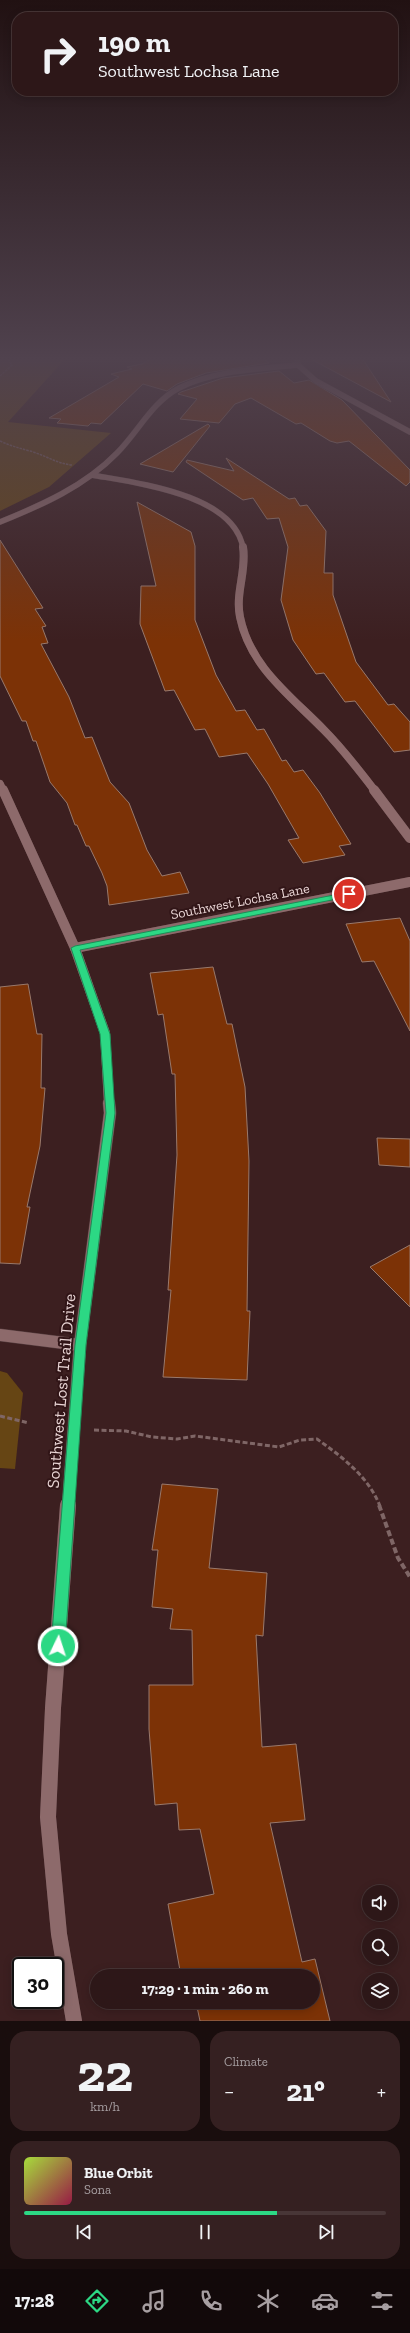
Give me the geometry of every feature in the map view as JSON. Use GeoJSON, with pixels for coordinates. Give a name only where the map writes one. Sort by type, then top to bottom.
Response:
{"type":"FeatureCollection","features":[{"type":"Feature","properties":{"kind":"street"},"geometry":{"type":"LineString","coordinates":[[0,522],[55,496],[92,475],[118,452]]}},
{"type":"Feature","properties":{"kind":"street"},"geometry":{"type":"LineString","coordinates":[[92,475],[142,484],[181,494],[217,511],[238,532],[244,553],[239,583],[239,613],[252,648],[274,682],[334,740],[410,838]]}},
{"type":"Feature","properties":{"kind":"street","name":"Southwest Lost Trail Drive"},"geometry":{"type":"LineString","coordinates":[[0,784],[75,948],[105,1034],[110,1113],[80,1345],[53,1708],[48,1817],[59,1934],[74,2021]]}},
{"type":"Feature","properties":{"kind":"street","name":"Southwest Lochsa Lane"},"geometry":{"type":"LineString","coordinates":[[75,948],[410,882]]}},
{"type":"Feature","properties":{"kind":"street"},"geometry":{"type":"LineString","coordinates":[[0,1334],[80,1345]]}},
{"type":"Feature","properties":{"kind":"path"},"geometry":{"type":"LineString","coordinates":[[32,452],[62,464],[78,465]]}},
{"type":"Feature","properties":{"kind":"path"},"geometry":{"type":"LineString","coordinates":[[0,1416],[29,1423]]}},
{"type":"Feature","properties":{"kind":"path"},"geometry":{"type":"LineString","coordinates":[[74,1429],[126,1431],[152,1437],[177,1439],[195,1436],[279,1447],[300,1440],[317,1439],[365,1478],[375,1495],[400,1565],[410,1577]]}},
{"type":"Feature","properties":{"kind":"shaded area"},"geometry":{"type":"Polygon","coordinates":[[[0,452],[89,452],[49,487],[0,511],[0,452]]]}},
{"type":"Feature","properties":{"kind":"shaded area"},"geometry":{"type":"Polygon","coordinates":[[[0,1371],[7,1373],[23,1393],[15,1469],[0,1468],[0,1371]]]}},
{"type":"Feature","properties":{"kind":"building"},"geometry":{"type":"Polygon","coordinates":[[[160,452],[189,452],[173,472],[140,464],[160,452]]]}},
{"type":"Feature","properties":{"kind":"building"},"geometry":{"type":"Polygon","coordinates":[[[363,452],[393,452],[410,470],[410,482],[406,486],[363,452]]]}},
{"type":"Feature","properties":{"kind":"building"},"geometry":{"type":"Polygon","coordinates":[[[226,458],[289,499],[295,498],[300,506],[307,505],[326,531],[324,573],[333,573],[333,595],[356,662],[388,705],[394,704],[410,722],[410,750],[394,752],[355,701],[345,702],[324,673],[316,674],[293,640],[281,600],[288,547],[279,518],[267,519],[253,498],[243,500],[186,462],[187,460],[234,471],[226,458]]]}},
{"type":"Feature","properties":{"kind":"building"},"geometry":{"type":"Polygon","coordinates":[[[137,502],[191,532],[195,546],[195,620],[216,675],[236,711],[245,710],[257,730],[264,729],[282,761],[286,760],[294,772],[303,770],[320,793],[351,844],[339,846],[345,855],[303,863],[288,840],[299,838],[268,784],[247,753],[219,757],[205,729],[195,730],[174,690],[165,691],[140,624],[141,586],[156,586],[137,502]]]}},
{"type":"Feature","properties":{"kind":"building"},"geometry":{"type":"Polygon","coordinates":[[[0,540],[43,608],[35,609],[46,626],[42,627],[48,643],[41,644],[69,697],[85,738],[92,737],[110,782],[129,803],[147,850],[162,876],[180,872],[189,893],[109,905],[107,886],[102,873],[89,846],[86,846],[77,825],[75,825],[67,803],[50,782],[36,741],[33,741],[26,721],[22,721],[0,676],[0,540]]]}},
{"type":"Feature","properties":{"kind":"building"},"geometry":{"type":"Polygon","coordinates":[[[400,918],[410,941],[410,1031],[374,961],[362,962],[346,924],[400,918]]]}},
{"type":"Feature","properties":{"kind":"building"},"geometry":{"type":"Polygon","coordinates":[[[213,967],[227,1024],[232,1024],[245,1087],[249,1161],[247,1311],[250,1311],[247,1380],[163,1377],[171,1290],[168,1290],[177,1155],[175,1074],[172,1074],[163,1014],[158,1015],[150,973],[213,967]]]}},
{"type":"Feature","properties":{"kind":"building"},"geometry":{"type":"Polygon","coordinates":[[[28,984],[37,1034],[42,1034],[41,1088],[45,1088],[40,1146],[27,1207],[30,1207],[20,1264],[0,1263],[0,987],[28,984]]]}},
{"type":"Feature","properties":{"kind":"building"},"geometry":{"type":"Polygon","coordinates":[[[377,1138],[410,1139],[410,1167],[379,1165],[377,1138]]]}},
{"type":"Feature","properties":{"kind":"building"},"geometry":{"type":"Polygon","coordinates":[[[410,1245],[410,1307],[370,1267],[410,1245]]]}},
{"type":"Feature","properties":{"kind":"building"},"geometry":{"type":"Polygon","coordinates":[[[162,1484],[218,1489],[209,1568],[267,1573],[263,1636],[256,1635],[262,1747],[296,1744],[305,1820],[270,1823],[302,1962],[315,1959],[317,1969],[180,1969],[168,1904],[214,1894],[200,1829],[179,1830],[177,1803],[155,1805],[149,1729],[149,1685],[193,1685],[192,1630],[170,1629],[173,1609],[152,1607],[158,1550],[152,1550],[162,1484]]]}},
{"type":"Feature","properties":{"kind":"building"},"geometry":{"type":"Polygon","coordinates":[[[320,1980],[330,2021],[200,2021],[197,2009],[320,2009],[320,1980]]]}},
{"type":"Feature","properties":{"kind":"route"},"geometry":{"type":"LineString","coordinates":[[58,1646],[80,1345],[110,1113],[105,1034],[75,948],[349,894]]}}]}
